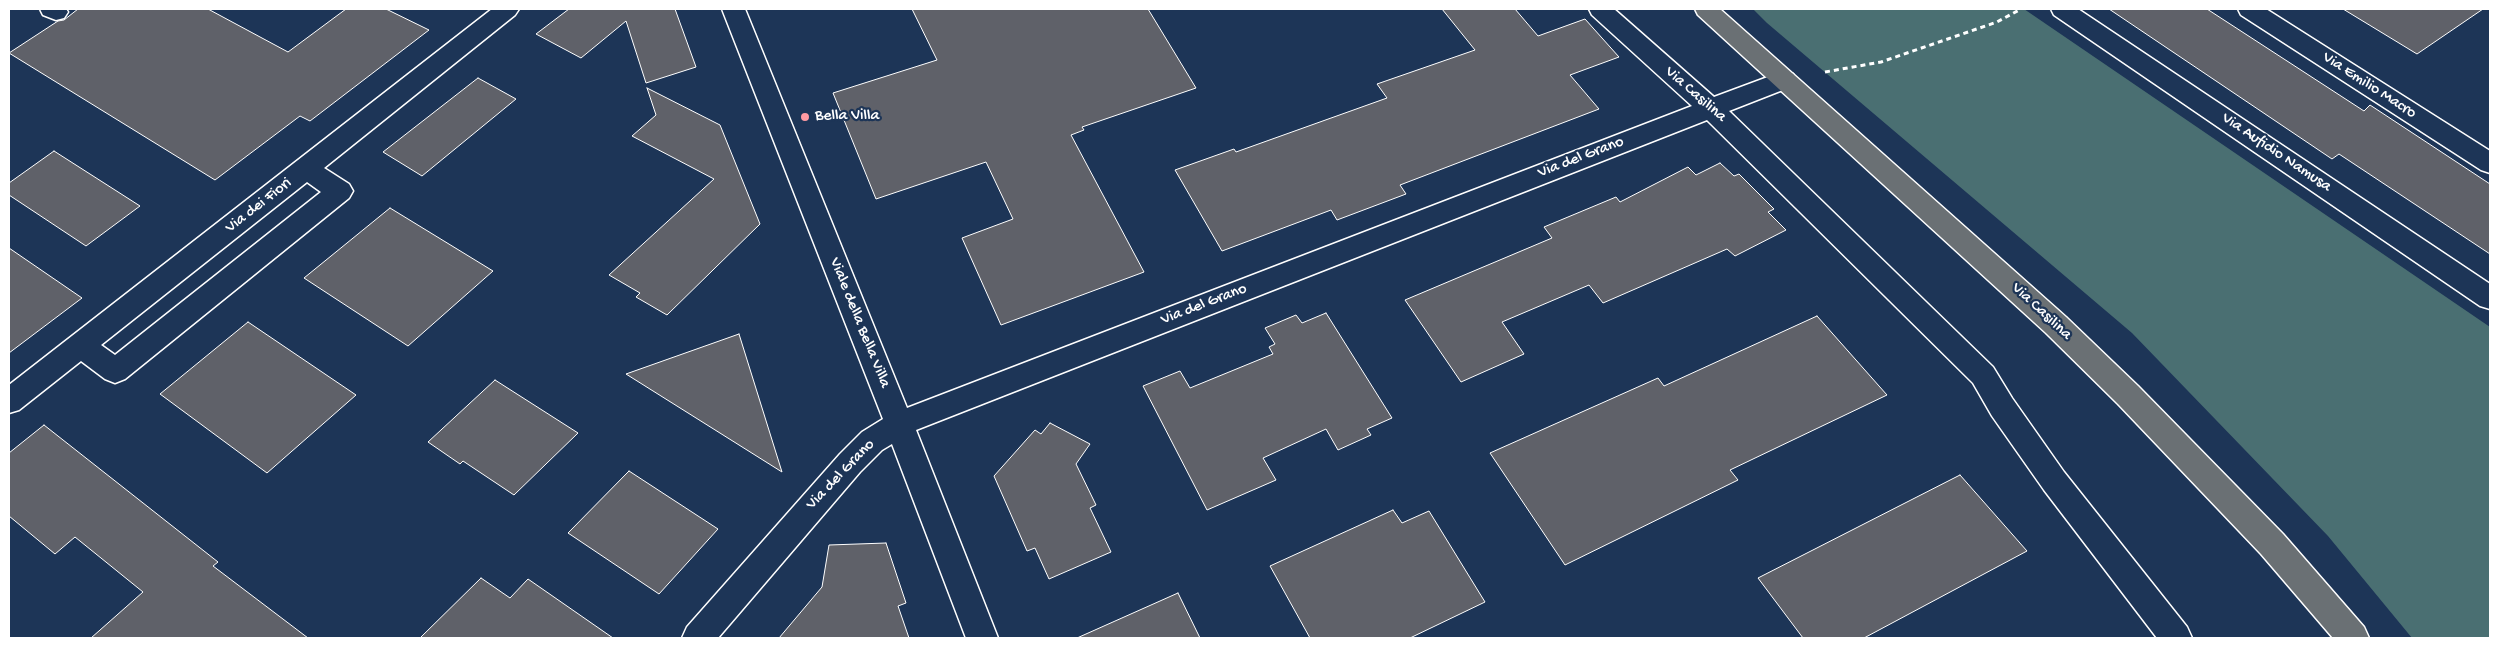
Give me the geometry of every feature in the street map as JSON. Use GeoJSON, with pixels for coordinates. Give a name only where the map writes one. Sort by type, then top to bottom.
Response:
{"type":"FeatureCollection","features":[{"type":"Feature","properties":{"kind":"main road","name":"Via Casilina"},"geometry":{"type":"LineString","coordinates":[[1706,9],[2056,325],[2128,395],[2260,532],[2353,638]]}},
{"type":"Feature","properties":{"kind":"street","name":"Via dei Fiori"},"geometry":{"type":"LineString","coordinates":[[9,401],[507,9]]}},
{"type":"Feature","properties":{"kind":"street","name":"Viale della Bella Villa"},"geometry":{"type":"LineString","coordinates":[[733,9],[899,424],[982,638]]}},
{"type":"Feature","properties":{"kind":"street","name":"Via Casilina"},"geometry":{"type":"LineString","coordinates":[[1600,9],[1731,127],[1816,213],[1983,374],[2002,407],[2054,481],[2176,638]]}},
{"type":"Feature","properties":{"kind":"street","name":"Via Aufidio Namusa"},"geometry":{"type":"LineString","coordinates":[[2062,9],[2490,298]]}},
{"type":"Feature","properties":{"kind":"street","name":"Via Emilio Macro"},"geometry":{"type":"LineString","coordinates":[[2249,9],[2490,163]]}},
{"type":"Feature","properties":{"kind":"street","name":"Via del Grano"},"geometry":{"type":"LineString","coordinates":[[698,638],[850,463],[872,441],[899,424],[1784,80]]}},
{"type":"Feature","properties":{"kind":"street"},"geometry":{"type":"LineString","coordinates":[[81,345],[115,371],[340,191],[306,169]]}},
{"type":"Feature","properties":{"kind":"path"},"geometry":{"type":"LineString","coordinates":[[1784,80],[1881,62],[1998,22],[2021,9]]}},
{"type":"Feature","properties":{"kind":"green space"},"geometry":{"type":"Polygon","coordinates":[[[1753,9],[2024,9],[2490,327],[2490,638],[2412,638],[2328,536],[2132,333],[1767,23],[1753,9]]]}},
{"type":"Feature","properties":{"kind":"building"},"geometry":{"type":"Polygon","coordinates":[[[78,9],[208,9],[288,52],[346,9],[386,9],[429,30],[310,121],[300,116],[215,180],[9,53],[58,21],[64,20],[78,9]]]}},
{"type":"Feature","properties":{"kind":"building"},"geometry":{"type":"Polygon","coordinates":[[[569,9],[675,9],[696,67],[646,83],[626,21],[581,58],[536,34],[569,9]]]}},
{"type":"Feature","properties":{"kind":"building"},"geometry":{"type":"Polygon","coordinates":[[[912,9],[1148,9],[1196,88],[1082,127],[1084,130],[1071,135],[1144,272],[1001,325],[962,238],[1013,219],[986,162],[876,199],[833,93],[937,60],[912,9]]]}},
{"type":"Feature","properties":{"kind":"building"},"geometry":{"type":"Polygon","coordinates":[[[1442,9],[1515,9],[1538,36],[1585,19],[1619,57],[1570,75],[1599,109],[1400,185],[1406,194],[1337,220],[1331,210],[1222,251],[1175,170],[1234,149],[1236,152],[1387,98],[1377,84],[1475,50],[1442,9]]]}},
{"type":"Feature","properties":{"kind":"building"},"geometry":{"type":"Polygon","coordinates":[[[2109,9],[2207,9],[2364,111],[2370,105],[2490,184],[2490,254],[2339,154],[2332,159],[2109,9]]]}},
{"type":"Feature","properties":{"kind":"building"},"geometry":{"type":"Polygon","coordinates":[[[2343,9],[2483,9],[2417,54],[2343,9]]]}},
{"type":"Feature","properties":{"kind":"building"},"geometry":{"type":"Polygon","coordinates":[[[478,78],[516,99],[422,176],[383,152],[478,78]]]}},
{"type":"Feature","properties":{"kind":"building"},"geometry":{"type":"Polygon","coordinates":[[[647,88],[720,125],[760,224],[667,315],[636,297],[640,293],[609,275],[714,179],[632,136],[656,115],[647,88]]]}},
{"type":"Feature","properties":{"kind":"building"},"geometry":{"type":"Polygon","coordinates":[[[54,151],[140,206],[86,246],[9,195],[9,183],[54,151]]]}},
{"type":"Feature","properties":{"kind":"building"},"geometry":{"type":"Polygon","coordinates":[[[1720,163],[1734,176],[1739,174],[1774,209],[1768,212],[1786,230],[1735,256],[1727,249],[1603,303],[1589,285],[1502,322],[1524,354],[1461,382],[1405,300],[1552,238],[1544,227],[1616,197],[1620,202],[1688,167],[1696,175],[1720,163]]]}},
{"type":"Feature","properties":{"kind":"building"},"geometry":{"type":"Polygon","coordinates":[[[390,208],[493,271],[408,346],[304,278],[390,208]]]}},
{"type":"Feature","properties":{"kind":"building"},"geometry":{"type":"Polygon","coordinates":[[[9,248],[82,298],[9,353],[9,248]]]}},
{"type":"Feature","properties":{"kind":"building"},"geometry":{"type":"Polygon","coordinates":[[[1326,313],[1392,418],[1367,429],[1371,435],[1338,450],[1326,429],[1263,458],[1276,480],[1207,510],[1143,386],[1180,371],[1190,388],[1273,354],[1269,347],[1275,344],[1265,328],[1296,315],[1302,323],[1326,313]]]}},
{"type":"Feature","properties":{"kind":"building"},"geometry":{"type":"Polygon","coordinates":[[[1817,316],[1887,395],[1730,470],[1738,480],[1565,565],[1490,453],[1658,378],[1664,386],[1817,316]]]}},
{"type":"Feature","properties":{"kind":"building"},"geometry":{"type":"Polygon","coordinates":[[[248,322],[356,395],[267,473],[160,394],[248,322]]]}},
{"type":"Feature","properties":{"kind":"building"},"geometry":{"type":"Polygon","coordinates":[[[739,334],[782,472],[626,374],[739,334]]]}},
{"type":"Feature","properties":{"kind":"building"},"geometry":{"type":"Polygon","coordinates":[[[495,380],[578,433],[514,495],[463,461],[460,464],[428,442],[495,380]]]}},
{"type":"Feature","properties":{"kind":"building"},"geometry":{"type":"Polygon","coordinates":[[[1050,423],[1090,444],[1076,464],[1096,505],[1090,508],[1111,552],[1049,579],[1035,548],[1027,551],[994,476],[1035,430],[1041,434],[1050,423]]]}},
{"type":"Feature","properties":{"kind":"building"},"geometry":{"type":"Polygon","coordinates":[[[44,425],[218,562],[213,566],[308,638],[91,638],[143,592],[75,537],[55,554],[9,516],[9,453],[44,425]]]}},
{"type":"Feature","properties":{"kind":"building"},"geometry":{"type":"Polygon","coordinates":[[[629,471],[718,529],[659,594],[568,533],[629,471]]]}},
{"type":"Feature","properties":{"kind":"building"},"geometry":{"type":"Polygon","coordinates":[[[1960,475],[2027,551],[1864,638],[1803,638],[1758,578],[1960,475]]]}},
{"type":"Feature","properties":{"kind":"building"},"geometry":{"type":"Polygon","coordinates":[[[1393,510],[1402,523],[1429,511],[1485,602],[1410,638],[1310,638],[1270,566],[1393,510]]]}},
{"type":"Feature","properties":{"kind":"building"},"geometry":{"type":"Polygon","coordinates":[[[886,543],[906,603],[898,606],[909,638],[779,638],[822,587],[829,545],[886,543]]]}},
{"type":"Feature","properties":{"kind":"building"},"geometry":{"type":"Polygon","coordinates":[[[481,578],[510,598],[528,579],[613,638],[420,638],[481,578]]]}},
{"type":"Feature","properties":{"kind":"building"},"geometry":{"type":"Polygon","coordinates":[[[1178,593],[1200,638],[1077,638],[1178,593]]]}},
{"type":"Feature","properties":{"kind":"place","name":"Bella Villa"},"geometry":{"type":"Point","coordinates":[805,117]}}]}
